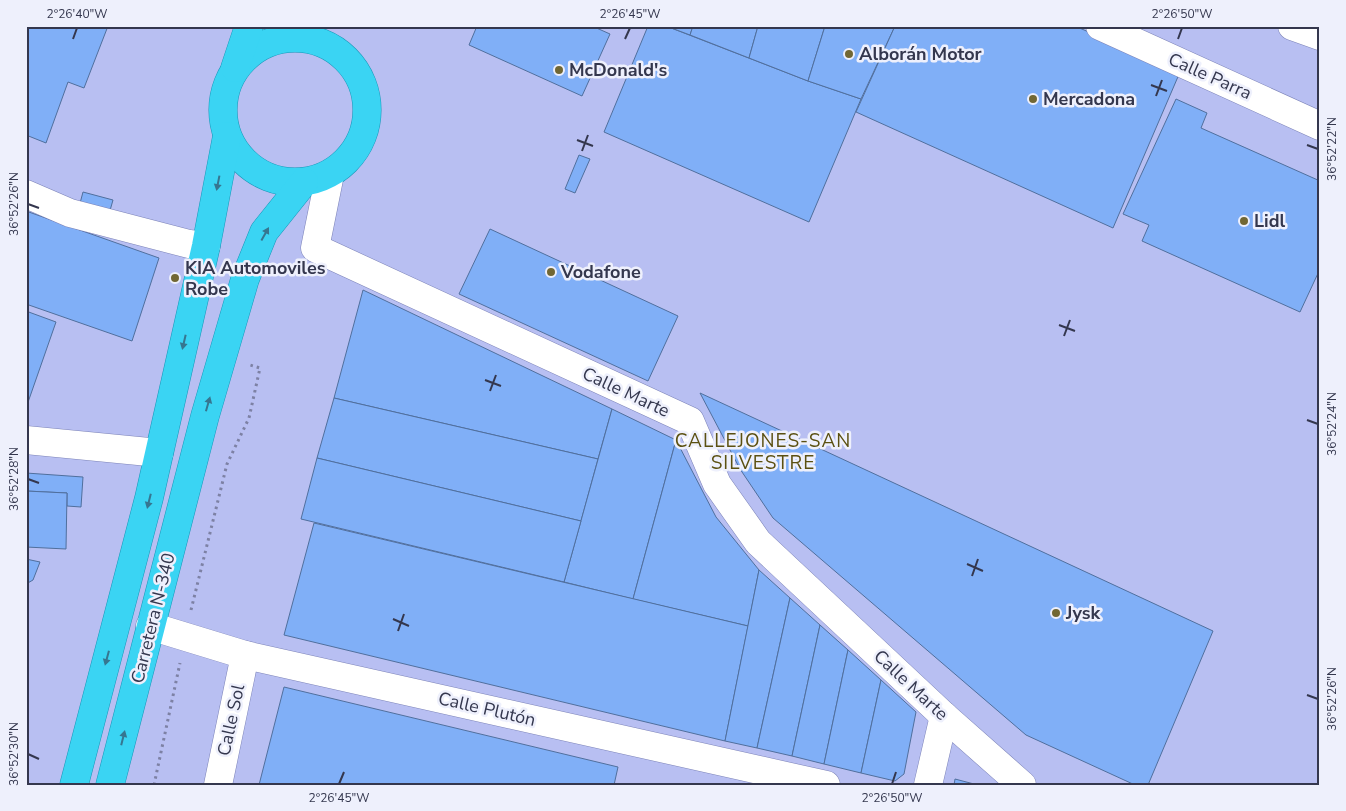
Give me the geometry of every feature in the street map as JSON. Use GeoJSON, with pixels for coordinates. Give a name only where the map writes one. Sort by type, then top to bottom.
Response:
{"type":"FeatureCollection","features":[{"type":"Feature","properties":{"kind":"highway"},"geometry":{"type":"LineString","coordinates":[[235,69],[244,58],[265,44],[282,39],[329,37],[353,65],[366,94],[367,123],[363,136],[350,158],[330,174],[304,182],[291,182],[266,176],[244,162],[227,136],[223,116],[224,95],[235,69],[248,26]]}},
{"type":"Feature","properties":{"kind":"highway"},"geometry":{"type":"LineString","coordinates":[[74,785],[147,507],[206,246],[227,136]]}},
{"type":"Feature","properties":{"kind":"highway","name":"Carretera N-340"},"geometry":{"type":"LineString","coordinates":[[110,785],[205,416],[248,271],[264,232],[304,182]]}},
{"type":"Feature","properties":{"kind":"street","name":"Calle Parra"},"geometry":{"type":"LineString","coordinates":[[1100,26],[1320,126]]}},
{"type":"Feature","properties":{"kind":"street"},"geometry":{"type":"LineString","coordinates":[[1292,26],[1320,36]]}},
{"type":"Feature","properties":{"kind":"street","name":"Calle Marte"},"geometry":{"type":"LineString","coordinates":[[330,174],[315,248],[690,421],[717,484],[758,542],[944,716],[1022,785]]}},
{"type":"Feature","properties":{"kind":"street"},"geometry":{"type":"LineString","coordinates":[[26,194],[70,213],[189,244],[206,246]]}},
{"type":"Feature","properties":{"kind":"street"},"geometry":{"type":"LineString","coordinates":[[26,440],[159,453]]}},
{"type":"Feature","properties":{"kind":"street","name":"Calle Plutón"},"geometry":{"type":"LineString","coordinates":[[150,626],[244,655],[826,785]]}},
{"type":"Feature","properties":{"kind":"street","name":"Calle Sol"},"geometry":{"type":"LineString","coordinates":[[218,785],[244,655]]}},
{"type":"Feature","properties":{"kind":"street"},"geometry":{"type":"LineString","coordinates":[[928,785],[944,716]]}},
{"type":"Feature","properties":{"kind":"path"},"geometry":{"type":"LineString","coordinates":[[154,785],[196,586],[228,464],[249,418],[260,368],[250,365],[252,357]]}},
{"type":"Feature","properties":{"kind":"shaded area"},"geometry":{"type":"Polygon","coordinates":[[[26,26],[1320,26],[1320,785],[26,785],[26,26]]]}},
{"type":"Feature","properties":{"kind":"building"},"geometry":{"type":"Polygon","coordinates":[[[26,26],[108,26],[84,88],[68,82],[46,143],[26,135],[26,26]]]}},
{"type":"Feature","properties":{"kind":"building","name":"McDonald's"},"geometry":{"type":"Polygon","coordinates":[[[477,26],[592,26],[610,34],[582,96],[469,45],[477,26]]]}},
{"type":"Feature","properties":{"kind":"building"},"geometry":{"type":"Polygon","coordinates":[[[648,26],[666,26],[808,81],[861,99],[809,222],[604,132],[648,26]]]}},
{"type":"Feature","properties":{"kind":"building"},"geometry":{"type":"Polygon","coordinates":[[[666,26],[693,26],[690,35],[666,26]]]}},
{"type":"Feature","properties":{"kind":"building"},"geometry":{"type":"Polygon","coordinates":[[[693,26],[758,26],[749,58],[690,35],[693,26]]]}},
{"type":"Feature","properties":{"kind":"building"},"geometry":{"type":"Polygon","coordinates":[[[758,26],[825,26],[808,81],[749,58],[758,26]]]}},
{"type":"Feature","properties":{"kind":"building","name":"Alborán Motor"},"geometry":{"type":"Polygon","coordinates":[[[825,26],[895,26],[861,99],[808,81],[825,26]]]}},
{"type":"Feature","properties":{"kind":"building"},"geometry":{"type":"Polygon","coordinates":[[[895,26],[1075,26],[1180,72],[1113,228],[856,112],[895,26]]]}},
{"type":"Feature","properties":{"kind":"building"},"geometry":{"type":"Polygon","coordinates":[[[1176,99],[1207,113],[1201,128],[1320,181],[1320,269],[1300,312],[1142,241],[1149,225],[1123,214],[1176,99]]]}},
{"type":"Feature","properties":{"kind":"building"},"geometry":{"type":"Polygon","coordinates":[[[579,155],[590,159],[575,193],[565,189],[579,155]]]}},
{"type":"Feature","properties":{"kind":"building"},"geometry":{"type":"Polygon","coordinates":[[[83,192],[113,200],[109,214],[79,207],[83,192]]]}},
{"type":"Feature","properties":{"kind":"building"},"geometry":{"type":"Polygon","coordinates":[[[26,211],[159,258],[132,341],[26,304],[26,211]]]}},
{"type":"Feature","properties":{"kind":"building"},"geometry":{"type":"Polygon","coordinates":[[[490,229],[678,316],[648,381],[459,294],[490,229]]]}},
{"type":"Feature","properties":{"kind":"building"},"geometry":{"type":"Polygon","coordinates":[[[363,290],[612,409],[598,459],[334,398],[363,290]]]}},
{"type":"Feature","properties":{"kind":"building"},"geometry":{"type":"Polygon","coordinates":[[[26,311],[56,322],[26,408],[26,311]]]}},
{"type":"Feature","properties":{"kind":"building"},"geometry":{"type":"Polygon","coordinates":[[[700,393],[1213,631],[1148,785],[1135,785],[1026,735],[773,518],[740,469],[700,393]]]}},
{"type":"Feature","properties":{"kind":"building"},"geometry":{"type":"Polygon","coordinates":[[[334,398],[598,459],[581,521],[317,458],[334,398]]]}},
{"type":"Feature","properties":{"kind":"building"},"geometry":{"type":"Polygon","coordinates":[[[612,409],[676,440],[633,599],[564,582],[612,409]]]}},
{"type":"Feature","properties":{"kind":"building"},"geometry":{"type":"Polygon","coordinates":[[[676,440],[716,517],[759,570],[748,626],[633,599],[676,440]]]}},
{"type":"Feature","properties":{"kind":"building"},"geometry":{"type":"Polygon","coordinates":[[[317,458],[581,521],[564,582],[301,519],[317,458]]]}},
{"type":"Feature","properties":{"kind":"building"},"geometry":{"type":"Polygon","coordinates":[[[26,473],[83,477],[81,507],[67,506],[67,493],[26,491],[26,473]]]}},
{"type":"Feature","properties":{"kind":"building"},"geometry":{"type":"Polygon","coordinates":[[[26,491],[67,493],[66,549],[26,547],[26,491]]]}},
{"type":"Feature","properties":{"kind":"building"},"geometry":{"type":"Polygon","coordinates":[[[314,523],[748,626],[725,741],[284,635],[314,523]]]}},
{"type":"Feature","properties":{"kind":"building"},"geometry":{"type":"Polygon","coordinates":[[[26,559],[40,562],[33,580],[26,584],[26,559]]]}},
{"type":"Feature","properties":{"kind":"building"},"geometry":{"type":"Polygon","coordinates":[[[759,570],[790,598],[757,748],[725,741],[759,570]]]}},
{"type":"Feature","properties":{"kind":"building"},"geometry":{"type":"Polygon","coordinates":[[[790,598],[820,625],[792,756],[757,748],[790,598]]]}},
{"type":"Feature","properties":{"kind":"building"},"geometry":{"type":"Polygon","coordinates":[[[820,625],[848,650],[824,764],[792,756],[820,625]]]}},
{"type":"Feature","properties":{"kind":"building"},"geometry":{"type":"Polygon","coordinates":[[[848,650],[881,680],[861,773],[824,764],[848,650]]]}},
{"type":"Feature","properties":{"kind":"building"},"geometry":{"type":"Polygon","coordinates":[[[881,680],[916,712],[904,774],[895,781],[861,773],[881,680]]]}},
{"type":"Feature","properties":{"kind":"building"},"geometry":{"type":"Polygon","coordinates":[[[284,687],[618,767],[614,785],[259,785],[284,687]]]}},
{"type":"Feature","properties":{"kind":"building"},"geometry":{"type":"Polygon","coordinates":[[[955,779],[974,784],[954,785],[955,779]]]}},
{"type":"Feature","properties":{"kind":"place","name":"Alborán Motor"},"geometry":{"type":"Point","coordinates":[849,54]}},
{"type":"Feature","properties":{"kind":"place","name":"McDonald's"},"geometry":{"type":"Point","coordinates":[559,70]}},
{"type":"Feature","properties":{"kind":"place","name":"Mercadona"},"geometry":{"type":"Point","coordinates":[1033,99]}},
{"type":"Feature","properties":{"kind":"place","name":"Lidl"},"geometry":{"type":"Point","coordinates":[1244,221]}},
{"type":"Feature","properties":{"kind":"place","name":"Vodafone"},"geometry":{"type":"Point","coordinates":[551,272]}},
{"type":"Feature","properties":{"kind":"place","name":"KIA Automoviles Robe"},"geometry":{"type":"Point","coordinates":[175,278]}},
{"type":"Feature","properties":{"kind":"place","name":"Jysk"},"geometry":{"type":"Point","coordinates":[1056,613]}},
{"type":"Feature","properties":{"kind":"district","name":"CALLEJONES-SAN SILVESTRE"},"geometry":{"type":"Point","coordinates":[763,451]}}]}
